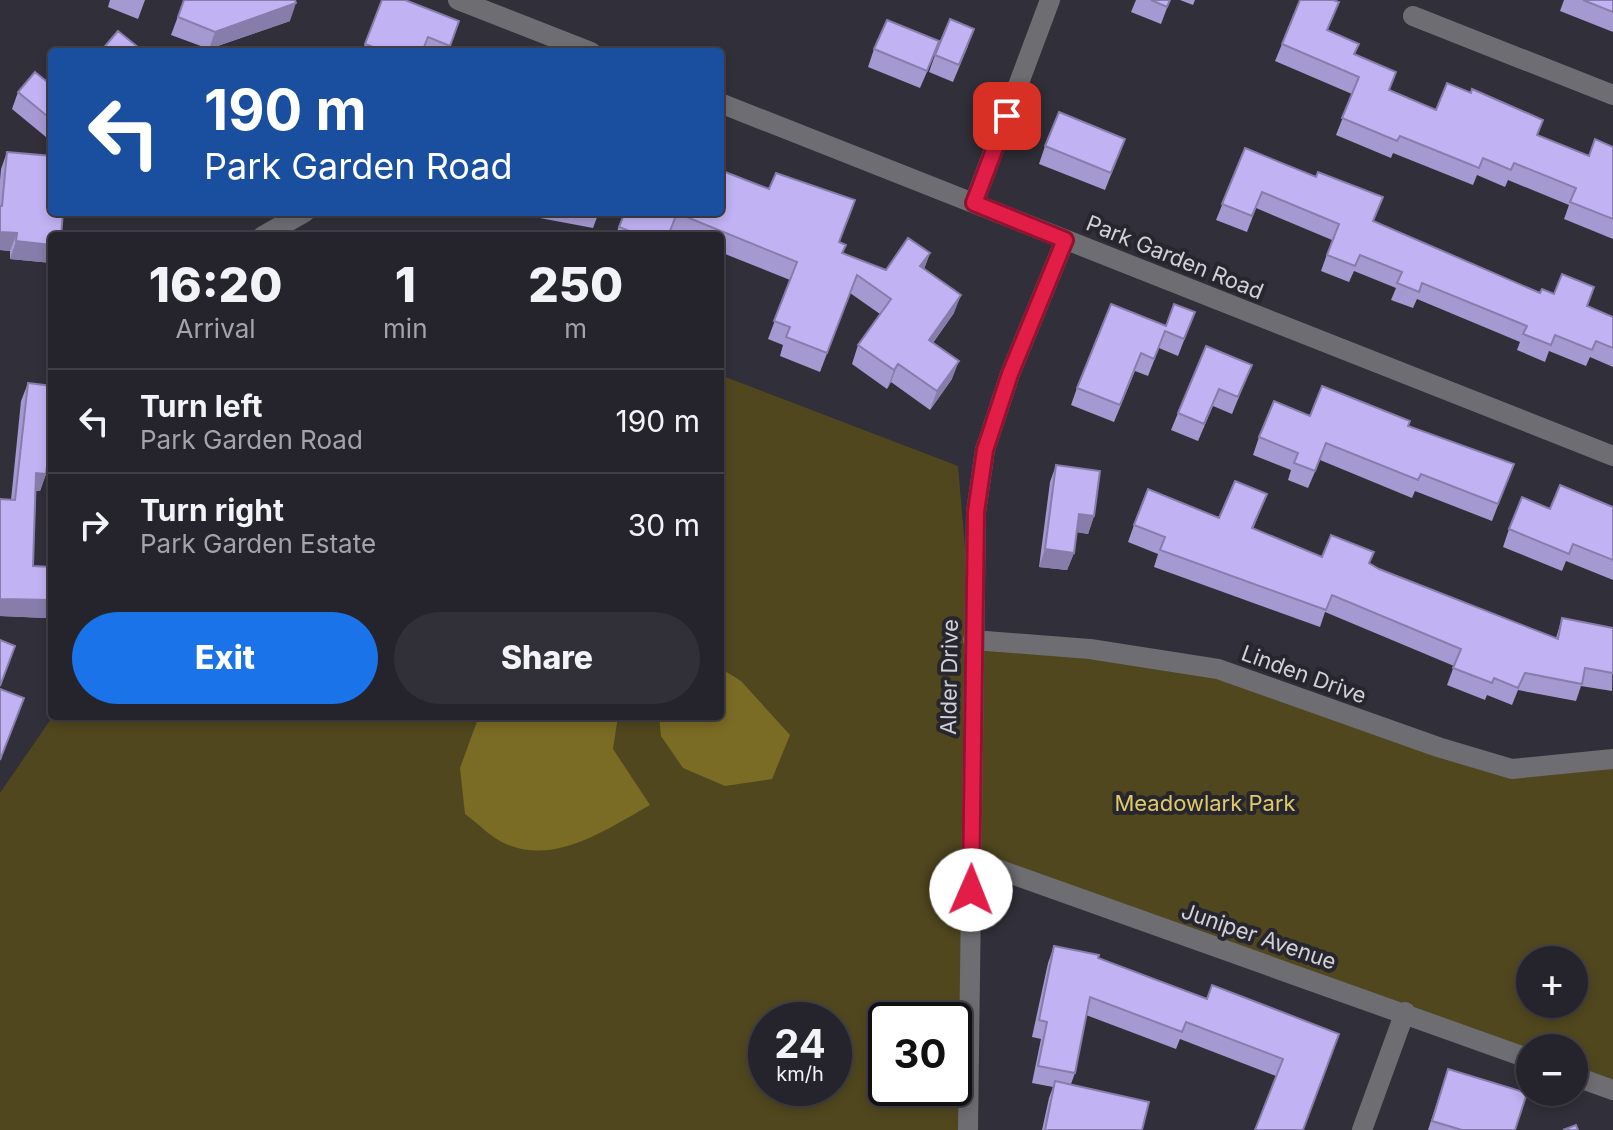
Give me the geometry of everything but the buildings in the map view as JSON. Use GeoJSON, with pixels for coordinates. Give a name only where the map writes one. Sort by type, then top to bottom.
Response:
{"type":"FeatureCollection","features":[{"type":"Feature","properties":{"kind":"street"},"geometry":{"type":"LineString","coordinates":[[458,0],[579,48]]}},
{"type":"Feature","properties":{"kind":"street"},"geometry":{"type":"LineString","coordinates":[[974,203],[1050,0]]}},
{"type":"Feature","properties":{"kind":"street"},"geometry":{"type":"LineString","coordinates":[[1413,16],[1613,95]]}},
{"type":"Feature","properties":{"kind":"street","name":"Park Garden Road"},"geometry":{"type":"LineString","coordinates":[[724,105],[1613,456]]}},
{"type":"Feature","properties":{"kind":"street"},"geometry":{"type":"LineString","coordinates":[[270,232],[298,216]]}},
{"type":"Feature","properties":{"kind":"street","name":"Alder Drive"},"geometry":{"type":"LineString","coordinates":[[968,1130],[976,512],[985,450],[1010,374],[1065,240]]}},
{"type":"Feature","properties":{"kind":"street","name":"Linden Drive"},"geometry":{"type":"LineString","coordinates":[[973,640],[1090,649],[1218,669],[1438,747],[1512,769],[1613,759]]}},
{"type":"Feature","properties":{"kind":"street","name":"Juniper Avenue"},"geometry":{"type":"LineString","coordinates":[[972,860],[1516,1054]]}},
{"type":"Feature","properties":{"kind":"street"},"geometry":{"type":"LineString","coordinates":[[1362,1130],[1405,1012]]}},
{"type":"Feature","properties":{"kind":"street"},"geometry":{"type":"LineString","coordinates":[[1588,1081],[1613,1090]]}},
{"type":"Feature","properties":{"kind":"green space","name":"Meadowlark Park"},"geometry":{"type":"Polygon","coordinates":[[[724,377],[958,466],[973,640],[1218,669],[1512,769],[1613,759],[1613,1090],[1588,1081],[1588,1034],[1516,1034],[1516,1054],[972,860],[970,1002],[868,1002],[868,1106],[968,1106],[968,1130],[0,1130],[0,793],[50,720],[724,720],[724,377]]]}},
{"type":"Feature","properties":{"kind":"shaded area"},"geometry":{"type":"Polygon","coordinates":[[[724,670],[741,681],[790,735],[772,779],[725,786],[683,768],[661,736],[659,720],[724,720],[724,670]]]}},
{"type":"Feature","properties":{"kind":"shaded area"},"geometry":{"type":"Polygon","coordinates":[[[478,720],[617,720],[613,749],[650,805],[581,841],[562,847],[525,850],[500,841],[465,814],[460,768],[478,720]]]}},
{"type":"Feature","properties":{"kind":"route"},"geometry":{"type":"LineString","coordinates":[[971,890],[976,512],[985,450],[1010,374],[1065,240],[974,203],[1007,116]]}}]}
